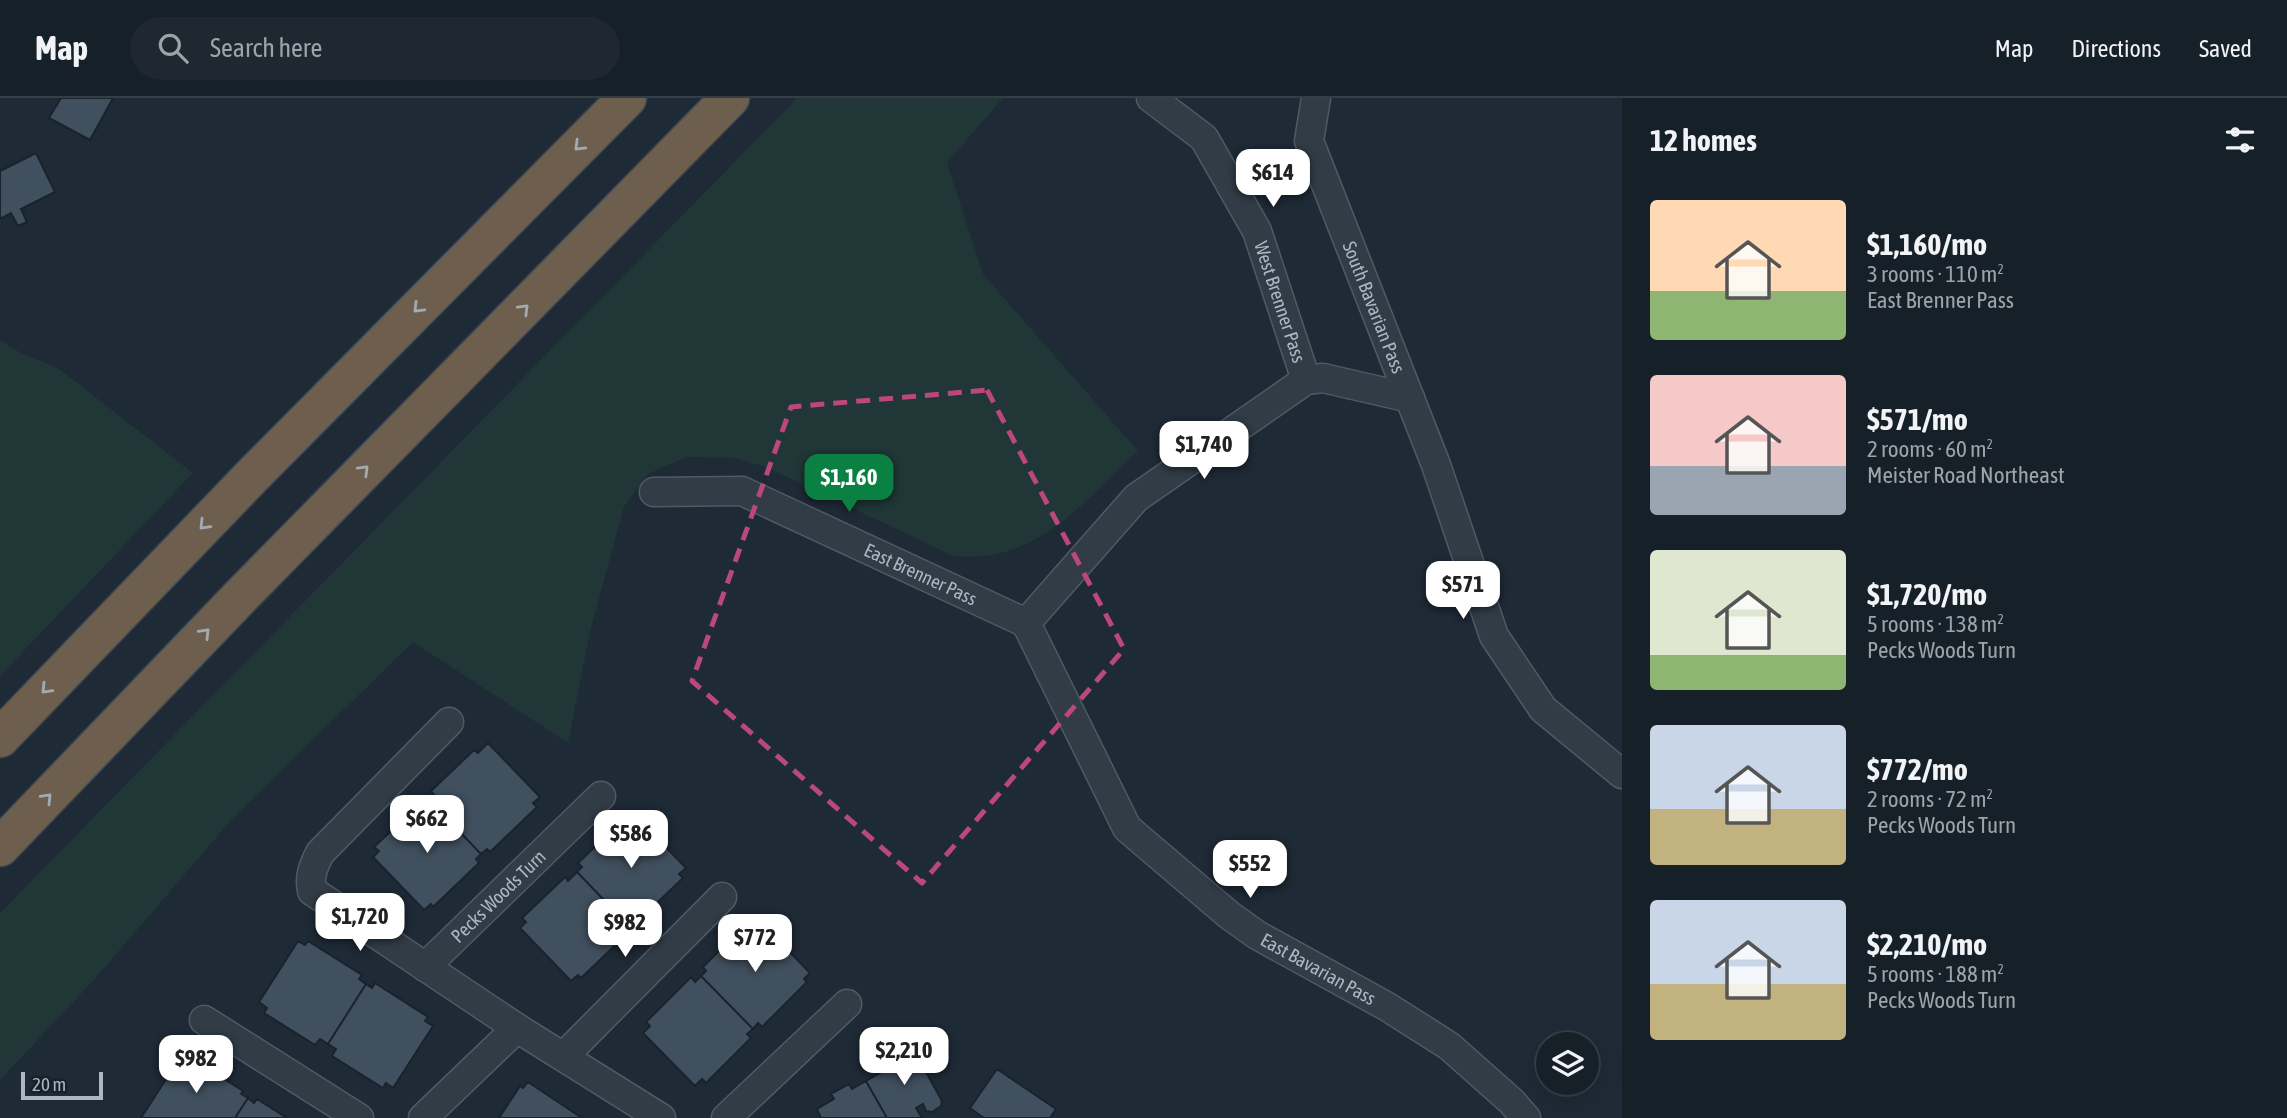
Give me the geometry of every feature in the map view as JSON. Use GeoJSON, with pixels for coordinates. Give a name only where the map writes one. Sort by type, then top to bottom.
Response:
{"type":"FeatureCollection","features":[{"type":"Feature","properties":{"kind":"highway"},"geometry":{"type":"LineString","coordinates":[[0,738],[194,535],[626,98]]}},
{"type":"Feature","properties":{"kind":"highway"},"geometry":{"type":"LineString","coordinates":[[0,847],[239,597],[730,98]]}},
{"type":"Feature","properties":{"kind":"street","name":"West Brenner Pass"},"geometry":{"type":"LineString","coordinates":[[1151,98],[1205,138],[1257,231],[1306,380]]}},
{"type":"Feature","properties":{"kind":"street","name":"South Bavarian Pass"},"geometry":{"type":"LineString","coordinates":[[1316,98],[1309,142],[1436,465],[1494,636],[1543,709],[1622,774]]}},
{"type":"Feature","properties":{"kind":"street"},"geometry":{"type":"LineString","coordinates":[[1026,623],[1136,498],[1306,380],[1323,378],[1410,398]]}},
{"type":"Feature","properties":{"kind":"street","name":"East Brenner Pass"},"geometry":{"type":"LineString","coordinates":[[654,492],[742,491],[1026,623]]}},
{"type":"Feature","properties":{"kind":"street","name":"East Bavarian Pass"},"geometry":{"type":"LineString","coordinates":[[1026,623],[1127,828],[1229,915],[1257,935],[1386,1006],[1449,1046],[1511,1101],[1526,1118]]}},
{"type":"Feature","properties":{"kind":"street"},"geometry":{"type":"LineString","coordinates":[[449,722],[320,853],[312,870],[312,891],[517,1028],[661,1118]]}},
{"type":"Feature","properties":{"kind":"street","name":"Pecks Woods Turn"},"geometry":{"type":"LineString","coordinates":[[425,967],[601,796]]}},
{"type":"Feature","properties":{"kind":"street"},"geometry":{"type":"LineString","coordinates":[[564,1056],[722,897]]}},
{"type":"Feature","properties":{"kind":"street"},"geometry":{"type":"LineString","coordinates":[[726,1118],[847,1004]]}},
{"type":"Feature","properties":{"kind":"street"},"geometry":{"type":"LineString","coordinates":[[204,1020],[359,1118]]}},
{"type":"Feature","properties":{"kind":"street"},"geometry":{"type":"LineString","coordinates":[[423,1118],[517,1028]]}},
{"type":"Feature","properties":{"kind":"highlighted area"},"geometry":{"type":"Polygon","coordinates":[[[987,390],[1124,649],[922,883],[692,681],[791,407],[987,390]]]}},
{"type":"Feature","properties":{"kind":"green space"},"geometry":{"type":"Polygon","coordinates":[[[797,98],[1003,98],[947,163],[983,274],[1138,451],[1078,509],[1056,526],[1009,551],[983,556],[953,556],[768,468],[735,458],[687,457],[648,474],[624,507],[590,632],[568,743],[413,642],[233,818],[94,980],[0,1080],[0,913],[797,98]]]}},
{"type":"Feature","properties":{"kind":"green space"},"geometry":{"type":"Polygon","coordinates":[[[0,340],[21,353],[58,368],[193,473],[0,676],[0,340]]]}},
{"type":"Feature","properties":{"kind":"building"},"geometry":{"type":"Polygon","coordinates":[[[61,98],[113,98],[90,140],[49,118],[61,98]]]}},
{"type":"Feature","properties":{"kind":"building"},"geometry":{"type":"Polygon","coordinates":[[[36,153],[55,192],[21,209],[27,222],[18,226],[11,213],[0,219],[0,171],[36,153]]]}},
{"type":"Feature","properties":{"kind":"building"},"geometry":{"type":"Polygon","coordinates":[[[488,743],[540,797],[533,803],[537,807],[490,852],[487,849],[481,854],[430,801],[435,796],[431,791],[474,750],[478,753],[488,743]]]}},
{"type":"Feature","properties":{"kind":"building"},"geometry":{"type":"Polygon","coordinates":[[[430,801],[481,854],[476,859],[479,863],[433,907],[431,904],[424,910],[373,857],[379,851],[374,847],[421,803],[424,806],[430,801]]]}},
{"type":"Feature","properties":{"kind":"building"},"geometry":{"type":"Polygon","coordinates":[[[635,815],[686,868],[679,874],[683,878],[637,922],[634,919],[628,925],[577,872],[582,867],[578,863],[624,819],[627,823],[635,815]]]}},
{"type":"Feature","properties":{"kind":"building"},"geometry":{"type":"Polygon","coordinates":[[[577,872],[628,925],[623,930],[627,934],[581,978],[578,975],[571,981],[520,928],[526,922],[522,918],[565,877],[568,881],[577,872]]]}},
{"type":"Feature","properties":{"kind":"building"},"geometry":{"type":"Polygon","coordinates":[[[758,919],[810,973],[804,979],[807,982],[762,1027],[758,1023],[753,1029],[701,976],[706,971],[703,967],[748,922],[751,926],[758,919]]]}},
{"type":"Feature","properties":{"kind":"building"},"geometry":{"type":"Polygon","coordinates":[[[298,941],[305,945],[308,941],[362,975],[359,979],[366,984],[328,1044],[320,1039],[315,1045],[264,1013],[267,1008],[259,1002],[298,941]]]}},
{"type":"Feature","properties":{"kind":"building"},"geometry":{"type":"Polygon","coordinates":[[[701,976],[753,1029],[747,1034],[751,1038],[706,1083],[702,1079],[695,1086],[643,1033],[650,1026],[646,1022],[691,977],[695,982],[701,976]]]}},
{"type":"Feature","properties":{"kind":"building"},"geometry":{"type":"Polygon","coordinates":[[[375,983],[428,1017],[425,1021],[433,1026],[393,1088],[386,1083],[383,1088],[332,1056],[336,1049],[328,1044],[366,984],[372,988],[375,983]]]}},
{"type":"Feature","properties":{"kind":"building"},"geometry":{"type":"Polygon","coordinates":[[[911,1045],[942,1101],[941,1106],[932,1112],[926,1111],[923,1104],[916,1108],[922,1118],[887,1118],[866,1081],[880,1073],[876,1066],[911,1045]]]}},
{"type":"Feature","properties":{"kind":"building"},"geometry":{"type":"Polygon","coordinates":[[[181,1056],[188,1061],[190,1057],[243,1091],[241,1094],[248,1098],[235,1118],[141,1118],[181,1056]]]}},
{"type":"Feature","properties":{"kind":"building"},"geometry":{"type":"Polygon","coordinates":[[[997,1069],[1056,1109],[1050,1118],[984,1118],[970,1108],[997,1069]]]}},
{"type":"Feature","properties":{"kind":"building"},"geometry":{"type":"Polygon","coordinates":[[[866,1081],[887,1118],[821,1118],[817,1109],[834,1099],[831,1094],[849,1084],[852,1089],[866,1081]]]}},
{"type":"Feature","properties":{"kind":"building"},"geometry":{"type":"Polygon","coordinates":[[[528,1082],[582,1118],[499,1118],[520,1086],[523,1088],[528,1082]]]}},
{"type":"Feature","properties":{"kind":"building"},"geometry":{"type":"Polygon","coordinates":[[[248,1098],[254,1103],[257,1099],[287,1118],[235,1118],[248,1098]]]}}]}
